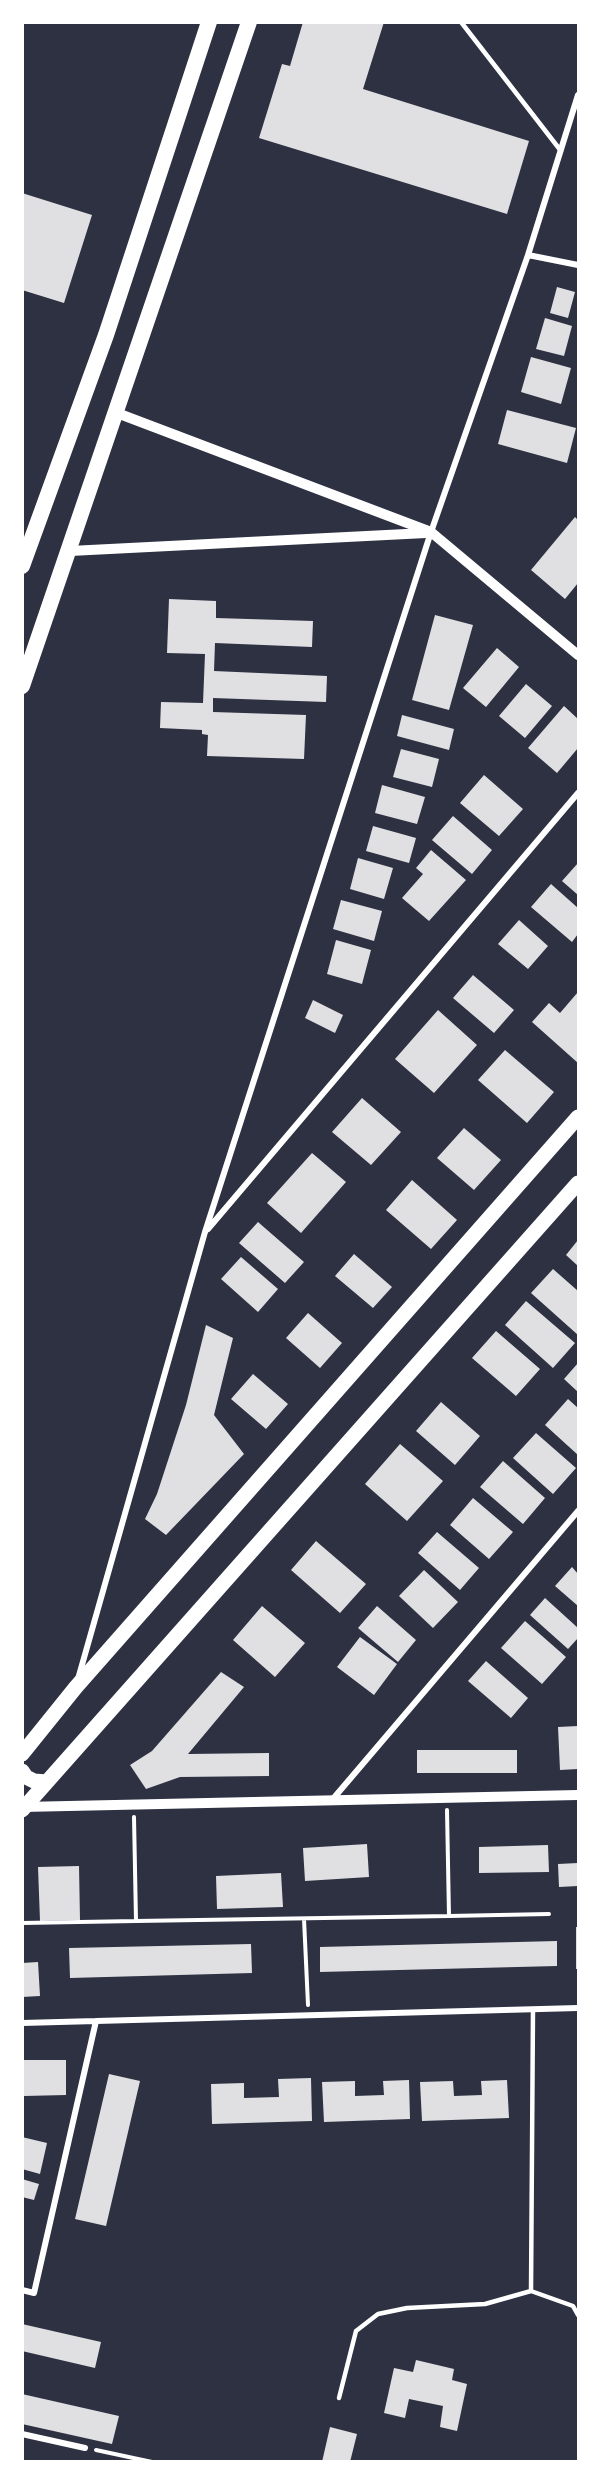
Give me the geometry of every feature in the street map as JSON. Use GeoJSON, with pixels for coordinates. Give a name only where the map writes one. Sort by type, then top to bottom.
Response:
{"type":"FeatureCollection","features":[{"type":"Feature","properties":{"kind":"highway"},"geometry":{"type":"LineString","coordinates":[[22,686],[249,22]]}},
{"type":"Feature","properties":{"kind":"highway"},"geometry":{"type":"LineString","coordinates":[[22,566],[26,543],[106,335],[207,26]]}},
{"type":"Feature","properties":{"kind":"main road"},"geometry":{"type":"LineString","coordinates":[[23,1755],[75,1687],[579,1117]]}},
{"type":"Feature","properties":{"kind":"main road"},"geometry":{"type":"LineString","coordinates":[[24,1808],[579,1183]]}},
{"type":"Feature","properties":{"kind":"main road"},"geometry":{"type":"LineString","coordinates":[[22,1771],[26,1777],[34,1781],[47,1782]]}},
{"type":"Feature","properties":{"kind":"street"},"geometry":{"type":"LineString","coordinates":[[75,1687],[205,1232],[431,532],[528,255],[579,95]]}},
{"type":"Feature","properties":{"kind":"street"},"geometry":{"type":"LineString","coordinates":[[528,255],[579,265]]}},
{"type":"Feature","properties":{"kind":"street"},"geometry":{"type":"LineString","coordinates":[[117,413],[431,532],[579,656]]}},
{"type":"Feature","properties":{"kind":"street"},"geometry":{"type":"LineString","coordinates":[[70,551],[431,532]]}},
{"type":"Feature","properties":{"kind":"street"},"geometry":{"type":"LineString","coordinates":[[205,1232],[579,793]]}},
{"type":"Feature","properties":{"kind":"street"},"geometry":{"type":"LineString","coordinates":[[332,1800],[579,1511]]}},
{"type":"Feature","properties":{"kind":"street"},"geometry":{"type":"LineString","coordinates":[[24,1808],[579,1795]]}},
{"type":"Feature","properties":{"kind":"street"},"geometry":{"type":"LineString","coordinates":[[22,2023],[579,2008]]}},
{"type":"Feature","properties":{"kind":"street"},"geometry":{"type":"LineString","coordinates":[[22,2290],[34,2293],[96,2021]]}},
{"type":"Feature","properties":{"kind":"street"},"geometry":{"type":"LineString","coordinates":[[22,2434],[85,2448]]}},
{"type":"Feature","properties":{"kind":"lane"},"geometry":{"type":"LineString","coordinates":[[461,22],[561,151]]}},
{"type":"Feature","properties":{"kind":"lane"},"geometry":{"type":"LineString","coordinates":[[531,2291],[533,2009]]}},
{"type":"Feature","properties":{"kind":"lane"},"geometry":{"type":"LineString","coordinates":[[339,2398],[356,2331],[378,2314],[407,2308],[485,2304],[531,2291],[573,2306],[579,2315]]}},
{"type":"Feature","properties":{"kind":"path"},"geometry":{"type":"LineString","coordinates":[[447,1798],[449,1916]]}},
{"type":"Feature","properties":{"kind":"path"},"geometry":{"type":"LineString","coordinates":[[134,1805],[136,1921]]}},
{"type":"Feature","properties":{"kind":"path"},"geometry":{"type":"LineString","coordinates":[[22,1923],[549,1914]]}},
{"type":"Feature","properties":{"kind":"path"},"geometry":{"type":"LineString","coordinates":[[304,1919],[309,2016]]}},
{"type":"Feature","properties":{"kind":"path"},"geometry":{"type":"LineString","coordinates":[[85,2448],[152,2462]]}},
{"type":"Feature","properties":{"kind":"building"},"geometry":{"type":"Polygon","coordinates":[[[303,22],[384,22],[363,89],[529,141],[507,214],[259,138],[282,64],[290,66],[303,22]]]}},
{"type":"Feature","properties":{"kind":"building"},"geometry":{"type":"Polygon","coordinates":[[[22,193],[92,215],[64,303],[22,290],[22,193]]]}},
{"type":"Feature","properties":{"kind":"building"},"geometry":{"type":"Polygon","coordinates":[[[557,287],[575,292],[568,318],[550,313],[557,287]]]}},
{"type":"Feature","properties":{"kind":"building"},"geometry":{"type":"Polygon","coordinates":[[[545,318],[572,326],[564,356],[536,349],[545,318]]]}},
{"type":"Feature","properties":{"kind":"building"},"geometry":{"type":"Polygon","coordinates":[[[531,357],[571,368],[561,404],[521,392],[531,357]]]}},
{"type":"Feature","properties":{"kind":"building"},"geometry":{"type":"Polygon","coordinates":[[[507,410],[576,428],[567,463],[498,444],[507,410]]]}},
{"type":"Feature","properties":{"kind":"building"},"geometry":{"type":"Polygon","coordinates":[[[575,517],[578,520],[578,583],[565,599],[531,570],[575,517]]]}},
{"type":"Feature","properties":{"kind":"building"},"geometry":{"type":"Polygon","coordinates":[[[169,599],[216,601],[216,618],[313,621],[312,647],[215,643],[214,671],[327,676],[326,702],[213,698],[213,712],[306,715],[304,759],[207,756],[208,735],[202,734],[202,730],[160,728],[161,702],[203,703],[205,654],[167,653],[169,599]]]}},
{"type":"Feature","properties":{"kind":"building"},"geometry":{"type":"Polygon","coordinates":[[[435,615],[473,625],[449,710],[412,700],[435,615]]]}},
{"type":"Feature","properties":{"kind":"building"},"geometry":{"type":"Polygon","coordinates":[[[497,648],[519,667],[486,707],[463,688],[497,648]]]}},
{"type":"Feature","properties":{"kind":"building"},"geometry":{"type":"Polygon","coordinates":[[[526,684],[552,706],[525,738],[499,716],[526,684]]]}},
{"type":"Feature","properties":{"kind":"building"},"geometry":{"type":"Polygon","coordinates":[[[564,706],[578,719],[578,748],[557,773],[528,748],[564,706]]]}},
{"type":"Feature","properties":{"kind":"building"},"geometry":{"type":"Polygon","coordinates":[[[402,715],[454,729],[449,750],[397,736],[402,715]]]}},
{"type":"Feature","properties":{"kind":"building"},"geometry":{"type":"Polygon","coordinates":[[[401,749],[439,759],[432,787],[393,777],[401,749]]]}},
{"type":"Feature","properties":{"kind":"building"},"geometry":{"type":"Polygon","coordinates":[[[484,775],[523,809],[499,836],[460,803],[484,775]]]}},
{"type":"Feature","properties":{"kind":"building"},"geometry":{"type":"Polygon","coordinates":[[[382,785],[425,797],[417,824],[375,813],[382,785]]]}},
{"type":"Feature","properties":{"kind":"building"},"geometry":{"type":"Polygon","coordinates":[[[453,816],[492,850],[472,874],[432,840],[453,816]]]}},
{"type":"Feature","properties":{"kind":"building"},"geometry":{"type":"Polygon","coordinates":[[[373,826],[416,838],[409,863],[366,851],[373,826]]]}},
{"type":"Feature","properties":{"kind":"building"},"geometry":{"type":"Polygon","coordinates":[[[431,850],[466,880],[429,921],[402,898],[423,874],[416,868],[431,850]]]}},
{"type":"Feature","properties":{"kind":"building"},"geometry":{"type":"Polygon","coordinates":[[[358,858],[393,868],[384,899],[350,889],[358,858]]]}},
{"type":"Feature","properties":{"kind":"building"},"geometry":{"type":"Polygon","coordinates":[[[578,863],[578,895],[562,881],[578,863]]]}},
{"type":"Feature","properties":{"kind":"building"},"geometry":{"type":"Polygon","coordinates":[[[551,884],[578,908],[578,934],[572,942],[531,907],[551,884]]]}},
{"type":"Feature","properties":{"kind":"building"},"geometry":{"type":"Polygon","coordinates":[[[341,900],[382,911],[374,941],[333,929],[341,900]]]}},
{"type":"Feature","properties":{"kind":"building"},"geometry":{"type":"Polygon","coordinates":[[[519,920],[548,946],[528,969],[498,944],[519,920]]]}},
{"type":"Feature","properties":{"kind":"building"},"geometry":{"type":"Polygon","coordinates":[[[336,940],[371,950],[362,984],[327,974],[336,940]]]}},
{"type":"Feature","properties":{"kind":"building"},"geometry":{"type":"Polygon","coordinates":[[[473,975],[514,1010],[494,1033],[453,998],[473,975]]]}},
{"type":"Feature","properties":{"kind":"building"},"geometry":{"type":"Polygon","coordinates":[[[578,992],[578,1063],[532,1022],[549,1003],[560,1013],[578,992]]]}},
{"type":"Feature","properties":{"kind":"building"},"geometry":{"type":"Polygon","coordinates":[[[313,1000],[343,1015],[335,1033],[305,1018],[313,1000]]]}},
{"type":"Feature","properties":{"kind":"building"},"geometry":{"type":"Polygon","coordinates":[[[438,1010],[477,1045],[434,1093],[395,1059],[438,1010]]]}},
{"type":"Feature","properties":{"kind":"building"},"geometry":{"type":"Polygon","coordinates":[[[505,1050],[554,1092],[527,1123],[478,1080],[505,1050]]]}},
{"type":"Feature","properties":{"kind":"building"},"geometry":{"type":"Polygon","coordinates":[[[362,1098],[401,1132],[371,1165],[332,1132],[362,1098]]]}},
{"type":"Feature","properties":{"kind":"building"},"geometry":{"type":"Polygon","coordinates":[[[464,1128],[501,1160],[474,1190],[437,1158],[464,1128]]]}},
{"type":"Feature","properties":{"kind":"building"},"geometry":{"type":"Polygon","coordinates":[[[312,1153],[346,1182],[301,1233],[267,1203],[312,1153]]]}},
{"type":"Feature","properties":{"kind":"building"},"geometry":{"type":"Polygon","coordinates":[[[412,1180],[457,1220],[431,1249],[386,1210],[412,1180]]]}},
{"type":"Feature","properties":{"kind":"building"},"geometry":{"type":"Polygon","coordinates":[[[258,1222],[304,1262],[285,1283],[239,1243],[258,1222]]]}},
{"type":"Feature","properties":{"kind":"building"},"geometry":{"type":"Polygon","coordinates":[[[578,1240],[578,1266],[566,1255],[578,1240]]]}},
{"type":"Feature","properties":{"kind":"building"},"geometry":{"type":"Polygon","coordinates":[[[354,1254],[392,1287],[373,1308],[335,1276],[354,1254]]]}},
{"type":"Feature","properties":{"kind":"building"},"geometry":{"type":"Polygon","coordinates":[[[241,1257],[278,1289],[258,1312],[221,1279],[241,1257]]]}},
{"type":"Feature","properties":{"kind":"building"},"geometry":{"type":"Polygon","coordinates":[[[553,1269],[578,1291],[578,1335],[531,1293],[553,1269]]]}},
{"type":"Feature","properties":{"kind":"building"},"geometry":{"type":"Polygon","coordinates":[[[526,1301],[575,1343],[553,1368],[505,1325],[526,1301]]]}},
{"type":"Feature","properties":{"kind":"building"},"geometry":{"type":"Polygon","coordinates":[[[308,1313],[342,1343],[320,1368],[286,1338],[308,1313]]]}},
{"type":"Feature","properties":{"kind":"building"},"geometry":{"type":"Polygon","coordinates":[[[206,1325],[233,1338],[214,1415],[244,1454],[166,1535],[145,1519],[157,1494],[186,1405],[206,1325]]]}},
{"type":"Feature","properties":{"kind":"building"},"geometry":{"type":"Polygon","coordinates":[[[496,1331],[540,1369],[516,1396],[472,1358],[496,1331]]]}},
{"type":"Feature","properties":{"kind":"building"},"geometry":{"type":"Polygon","coordinates":[[[578,1363],[578,1392],[564,1379],[578,1363]]]}},
{"type":"Feature","properties":{"kind":"building"},"geometry":{"type":"Polygon","coordinates":[[[253,1374],[288,1404],[266,1429],[231,1399],[253,1374]]]}},
{"type":"Feature","properties":{"kind":"building"},"geometry":{"type":"Polygon","coordinates":[[[568,1399],[578,1408],[578,1455],[545,1425],[568,1399]]]}},
{"type":"Feature","properties":{"kind":"building"},"geometry":{"type":"Polygon","coordinates":[[[441,1402],[480,1436],[455,1465],[416,1431],[441,1402]]]}},
{"type":"Feature","properties":{"kind":"building"},"geometry":{"type":"Polygon","coordinates":[[[536,1433],[576,1468],[553,1494],[513,1458],[536,1433]]]}},
{"type":"Feature","properties":{"kind":"building"},"geometry":{"type":"Polygon","coordinates":[[[400,1444],[443,1481],[407,1521],[365,1484],[400,1444]]]}},
{"type":"Feature","properties":{"kind":"building"},"geometry":{"type":"Polygon","coordinates":[[[503,1461],[545,1498],[523,1524],[480,1487],[503,1461]]]}},
{"type":"Feature","properties":{"kind":"building"},"geometry":{"type":"Polygon","coordinates":[[[473,1498],[513,1532],[489,1559],[450,1525],[473,1498]]]}},
{"type":"Feature","properties":{"kind":"building"},"geometry":{"type":"Polygon","coordinates":[[[437,1532],[479,1568],[460,1590],[418,1553],[437,1532]]]}},
{"type":"Feature","properties":{"kind":"building"},"geometry":{"type":"Polygon","coordinates":[[[316,1541],[366,1584],[340,1613],[291,1570],[316,1541]]]}},
{"type":"Feature","properties":{"kind":"building"},"geometry":{"type":"Polygon","coordinates":[[[572,1567],[578,1574],[578,1606],[555,1586],[572,1567]]]}},
{"type":"Feature","properties":{"kind":"building"},"geometry":{"type":"Polygon","coordinates":[[[424,1570],[458,1602],[433,1628],[399,1596],[424,1570]]]}},
{"type":"Feature","properties":{"kind":"building"},"geometry":{"type":"Polygon","coordinates":[[[545,1598],[578,1628],[578,1638],[568,1649],[530,1615],[545,1598]]]}},
{"type":"Feature","properties":{"kind":"building"},"geometry":{"type":"Polygon","coordinates":[[[262,1606],[305,1643],[275,1677],[233,1640],[262,1606]]]}},
{"type":"Feature","properties":{"kind":"building"},"geometry":{"type":"Polygon","coordinates":[[[377,1606],[416,1640],[398,1662],[358,1628],[377,1606]]]}},
{"type":"Feature","properties":{"kind":"building"},"geometry":{"type":"Polygon","coordinates":[[[525,1621],[566,1657],[542,1684],[501,1648],[525,1621]]]}},
{"type":"Feature","properties":{"kind":"building"},"geometry":{"type":"Polygon","coordinates":[[[360,1637],[397,1664],[374,1695],[337,1667],[360,1637]]]}},
{"type":"Feature","properties":{"kind":"building"},"geometry":{"type":"Polygon","coordinates":[[[486,1661],[528,1698],[511,1718],[468,1681],[486,1661]]]}},
{"type":"Feature","properties":{"kind":"building"},"geometry":{"type":"Polygon","coordinates":[[[221,1672],[244,1687],[188,1754],[269,1753],[269,1776],[180,1777],[146,1789],[130,1765],[152,1751],[221,1672]]]}},
{"type":"Feature","properties":{"kind":"building"},"geometry":{"type":"Polygon","coordinates":[[[578,1726],[578,1769],[560,1770],[558,1727],[578,1726]]]}},
{"type":"Feature","properties":{"kind":"building"},"geometry":{"type":"Polygon","coordinates":[[[417,1750],[517,1750],[517,1773],[417,1773],[417,1750]]]}},
{"type":"Feature","properties":{"kind":"building"},"geometry":{"type":"Polygon","coordinates":[[[367,1844],[369,1877],[305,1881],[303,1848],[367,1844]]]}},
{"type":"Feature","properties":{"kind":"building"},"geometry":{"type":"Polygon","coordinates":[[[548,1845],[549,1872],[479,1873],[479,1847],[548,1845]]]}},
{"type":"Feature","properties":{"kind":"building"},"geometry":{"type":"Polygon","coordinates":[[[578,1863],[578,1886],[559,1887],[558,1864],[578,1863]]]}},
{"type":"Feature","properties":{"kind":"building"},"geometry":{"type":"Polygon","coordinates":[[[79,1866],[80,1920],[40,1921],[38,1867],[79,1866]]]}},
{"type":"Feature","properties":{"kind":"building"},"geometry":{"type":"Polygon","coordinates":[[[281,1873],[283,1907],[217,1909],[216,1876],[281,1873]]]}},
{"type":"Feature","properties":{"kind":"building"},"geometry":{"type":"Polygon","coordinates":[[[576,1927],[578,1927],[578,1969],[576,1969],[576,1927]]]}},
{"type":"Feature","properties":{"kind":"building"},"geometry":{"type":"Polygon","coordinates":[[[557,1941],[557,1966],[320,1972],[320,1947],[557,1941]]]}},
{"type":"Feature","properties":{"kind":"building"},"geometry":{"type":"Polygon","coordinates":[[[251,1944],[252,1973],[70,1978],[69,1948],[251,1944]]]}},
{"type":"Feature","properties":{"kind":"building"},"geometry":{"type":"Polygon","coordinates":[[[38,1962],[40,1996],[22,1997],[22,1963],[38,1962]]]}},
{"type":"Feature","properties":{"kind":"building"},"geometry":{"type":"Polygon","coordinates":[[[24,2060],[66,2060],[66,2095],[24,2096],[24,2060]]]}},
{"type":"Feature","properties":{"kind":"building"},"geometry":{"type":"Polygon","coordinates":[[[109,2074],[140,2081],[106,2226],[75,2219],[109,2074]]]}},
{"type":"Feature","properties":{"kind":"building"},"geometry":{"type":"Polygon","coordinates":[[[311,2078],[312,2121],[212,2124],[211,2084],[244,2083],[244,2098],[279,2097],[278,2079],[311,2078]]]}},
{"type":"Feature","properties":{"kind":"building"},"geometry":{"type":"Polygon","coordinates":[[[409,2080],[410,2119],[324,2122],[322,2082],[355,2081],[355,2096],[384,2095],[383,2081],[409,2080]]]}},
{"type":"Feature","properties":{"kind":"building"},"geometry":{"type":"Polygon","coordinates":[[[507,2080],[509,2118],[422,2121],[420,2082],[453,2081],[454,2096],[482,2095],[481,2081],[507,2080]]]}},
{"type":"Feature","properties":{"kind":"building"},"geometry":{"type":"Polygon","coordinates":[[[22,2137],[47,2143],[40,2174],[22,2169],[22,2137]]]}},
{"type":"Feature","properties":{"kind":"building"},"geometry":{"type":"Polygon","coordinates":[[[22,2179],[39,2184],[34,2200],[22,2197],[22,2179]]]}},
{"type":"Feature","properties":{"kind":"building"},"geometry":{"type":"Polygon","coordinates":[[[22,2324],[101,2342],[95,2368],[22,2351],[22,2324]]]}},
{"type":"Feature","properties":{"kind":"building"},"geometry":{"type":"Polygon","coordinates":[[[416,2360],[454,2369],[452,2380],[467,2384],[457,2431],[440,2427],[443,2406],[409,2399],[405,2418],[384,2413],[394,2368],[413,2372],[416,2360]]]}},
{"type":"Feature","properties":{"kind":"building"},"geometry":{"type":"Polygon","coordinates":[[[22,2394],[119,2416],[112,2444],[22,2424],[22,2394]]]}},
{"type":"Feature","properties":{"kind":"building"},"geometry":{"type":"Polygon","coordinates":[[[330,2427],[357,2434],[350,2462],[322,2462],[330,2427]]]}}]}
